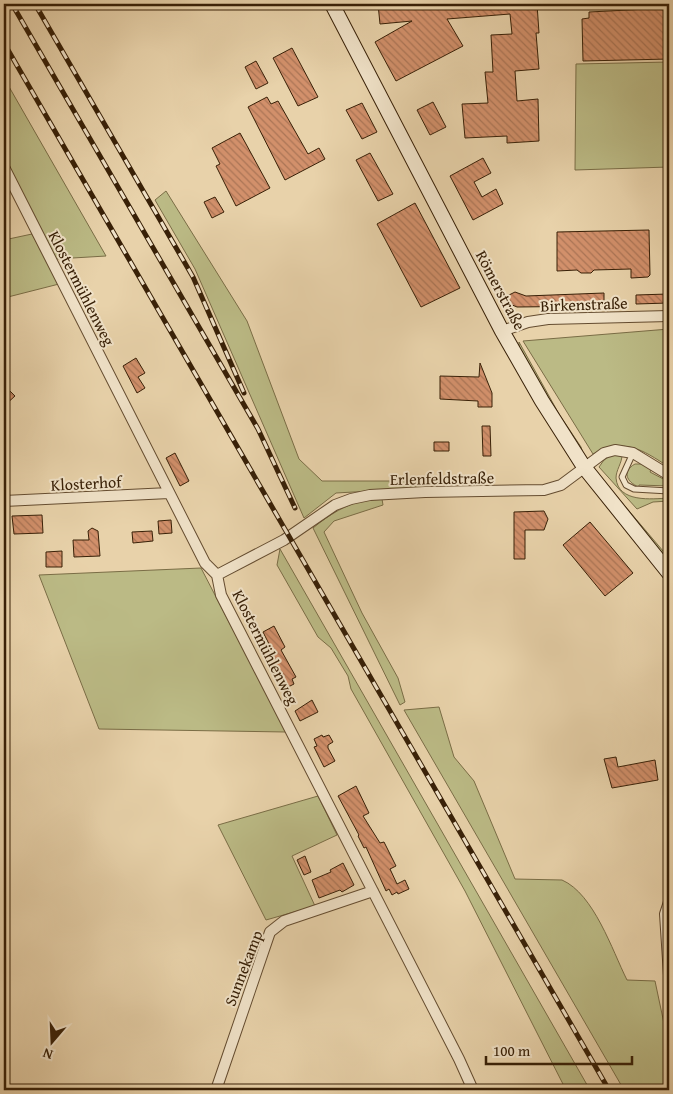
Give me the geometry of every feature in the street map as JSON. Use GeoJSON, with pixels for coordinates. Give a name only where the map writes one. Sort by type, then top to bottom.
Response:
{"type":"FeatureCollection","features":[{"type":"Feature","properties":{"kind":"main road","name":"Römerstraße"},"geometry":{"type":"LineString","coordinates":[[332,4],[502,331],[542,401],[584,467],[669,573]]}},
{"type":"Feature","properties":{"kind":"street","name":"Klostermühlenweg"},"geometry":{"type":"LineString","coordinates":[[4,167],[205,563],[217,575],[221,595],[373,890],[473,1090]]}},
{"type":"Feature","properties":{"kind":"street","name":"Birkenstraße"},"geometry":{"type":"LineString","coordinates":[[502,331],[528,322],[548,319],[669,316]]}},
{"type":"Feature","properties":{"kind":"street","name":"Erlenfeldstraße"},"geometry":{"type":"LineString","coordinates":[[217,575],[284,540],[335,505],[351,499],[370,495],[425,492],[544,490],[561,484],[604,453],[615,450],[633,453],[669,475]]}},
{"type":"Feature","properties":{"kind":"street","name":"Klosterhof"},"geometry":{"type":"LineString","coordinates":[[4,501],[169,493]]}},
{"type":"Feature","properties":{"kind":"street","name":"Sunnekamp"},"geometry":{"type":"LineString","coordinates":[[216,1090],[270,932],[284,921],[373,890]]}},
{"type":"Feature","properties":{"kind":"street"},"geometry":{"type":"LineString","coordinates":[[669,902],[665,914],[669,976]]}},
{"type":"Feature","properties":{"kind":"lane"},"geometry":{"type":"LineString","coordinates":[[633,453],[624,468],[622,477],[626,486],[634,489],[669,491]]}},
{"type":"Feature","properties":{"kind":"shaded area"},"geometry":{"type":"Polygon","coordinates":[[[669,62],[669,167],[575,170],[576,64],[669,62]]]}},
{"type":"Feature","properties":{"kind":"shaded area"},"geometry":{"type":"Polygon","coordinates":[[[4,78],[106,256],[56,259],[4,157],[4,78]]]}},
{"type":"Feature","properties":{"kind":"shaded area"},"geometry":{"type":"Polygon","coordinates":[[[166,191],[247,321],[299,459],[322,481],[428,481],[425,488],[336,493],[304,518],[195,269],[155,200],[166,191]]]}},
{"type":"Feature","properties":{"kind":"shaded area"},"geometry":{"type":"Polygon","coordinates":[[[32,234],[59,284],[4,298],[4,240],[32,234]]]}},
{"type":"Feature","properties":{"kind":"shaded area"},"geometry":{"type":"Polygon","coordinates":[[[669,329],[669,467],[650,455],[624,446],[605,449],[593,454],[523,341],[669,329]]]}},
{"type":"Feature","properties":{"kind":"shaded area"},"geometry":{"type":"Polygon","coordinates":[[[519,342],[559,414],[582,450],[573,442],[519,347],[519,342]]]}},
{"type":"Feature","properties":{"kind":"shaded area"},"geometry":{"type":"Polygon","coordinates":[[[613,454],[622,455],[616,478],[618,486],[623,492],[637,498],[669,498],[669,501],[653,502],[637,509],[599,467],[604,460],[613,454]]]}},
{"type":"Feature","properties":{"kind":"shaded area"},"geometry":{"type":"Polygon","coordinates":[[[635,464],[643,464],[651,470],[650,472],[669,482],[669,486],[639,485],[639,487],[635,485],[627,476],[627,473],[635,464]]]}},
{"type":"Feature","properties":{"kind":"shaded area"},"geometry":{"type":"Polygon","coordinates":[[[602,479],[669,558],[669,564],[602,479]]]}},
{"type":"Feature","properties":{"kind":"shaded area"},"geometry":{"type":"Polygon","coordinates":[[[367,499],[382,499],[383,505],[334,521],[324,532],[362,613],[398,678],[405,702],[400,705],[313,528],[338,510],[367,499]]]}},
{"type":"Feature","properties":{"kind":"shaded area"},"geometry":{"type":"Polygon","coordinates":[[[280,549],[590,1090],[566,1090],[465,891],[351,689],[348,676],[331,648],[318,637],[277,565],[280,549]]]}},
{"type":"Feature","properties":{"kind":"shaded area"},"geometry":{"type":"Polygon","coordinates":[[[201,568],[286,732],[99,729],[39,575],[201,568]]]}},
{"type":"Feature","properties":{"kind":"shaded area"},"geometry":{"type":"Polygon","coordinates":[[[439,707],[454,757],[474,781],[515,879],[562,880],[573,887],[584,897],[593,910],[627,980],[655,981],[669,1047],[669,1090],[624,1090],[404,710],[439,707]]]}},
{"type":"Feature","properties":{"kind":"shaded area"},"geometry":{"type":"Polygon","coordinates":[[[318,796],[337,835],[292,856],[315,906],[266,920],[218,825],[318,796]]]}},
{"type":"Feature","properties":{"kind":"building"},"geometry":{"type":"Polygon","coordinates":[[[378,4],[537,4],[539,33],[536,33],[539,69],[515,71],[517,101],[538,99],[539,141],[507,143],[507,136],[465,138],[462,104],[488,103],[485,72],[493,72],[491,35],[512,34],[510,14],[447,19],[463,46],[396,81],[375,42],[412,21],[380,24],[378,4]]]}},
{"type":"Feature","properties":{"kind":"building"},"geometry":{"type":"Polygon","coordinates":[[[647,4],[669,4],[669,59],[583,61],[582,19],[589,18],[589,12],[648,9],[647,4]]]}},
{"type":"Feature","properties":{"kind":"building"},"geometry":{"type":"Polygon","coordinates":[[[292,48],[318,97],[298,106],[273,58],[292,48]]]}},
{"type":"Feature","properties":{"kind":"building"},"geometry":{"type":"Polygon","coordinates":[[[256,61],[268,83],[256,89],[245,67],[256,61]]]}},
{"type":"Feature","properties":{"kind":"building"},"geometry":{"type":"Polygon","coordinates":[[[267,97],[271,104],[278,101],[308,154],[319,148],[325,159],[285,180],[248,107],[267,97]]]}},
{"type":"Feature","properties":{"kind":"building"},"geometry":{"type":"Polygon","coordinates":[[[433,102],[446,127],[430,135],[417,110],[433,102]]]}},
{"type":"Feature","properties":{"kind":"building"},"geometry":{"type":"Polygon","coordinates":[[[362,103],[377,132],[362,139],[346,110],[362,103]]]}},
{"type":"Feature","properties":{"kind":"building"},"geometry":{"type":"Polygon","coordinates":[[[240,133],[270,188],[236,206],[216,166],[220,164],[212,148],[240,133]]]}},
{"type":"Feature","properties":{"kind":"building"},"geometry":{"type":"Polygon","coordinates":[[[370,153],[393,194],[378,201],[356,160],[370,153]]]}},
{"type":"Feature","properties":{"kind":"building"},"geometry":{"type":"Polygon","coordinates":[[[483,158],[491,173],[474,182],[482,197],[496,189],[503,204],[473,220],[450,176],[483,158]]]}},
{"type":"Feature","properties":{"kind":"building"},"geometry":{"type":"Polygon","coordinates":[[[215,197],[224,212],[212,218],[204,202],[215,197]]]}},
{"type":"Feature","properties":{"kind":"building"},"geometry":{"type":"Polygon","coordinates":[[[415,203],[460,288],[421,307],[377,224],[415,203]]]}},
{"type":"Feature","properties":{"kind":"building"},"geometry":{"type":"Polygon","coordinates":[[[649,230],[650,275],[648,277],[631,278],[631,269],[594,270],[591,273],[581,273],[577,270],[557,271],[557,232],[649,230]]]}},
{"type":"Feature","properties":{"kind":"building"},"geometry":{"type":"Polygon","coordinates":[[[515,292],[526,296],[604,293],[604,306],[517,307],[510,304],[507,296],[515,292]]]}},
{"type":"Feature","properties":{"kind":"building"},"geometry":{"type":"Polygon","coordinates":[[[668,294],[668,303],[636,304],[636,295],[668,294]]]}},
{"type":"Feature","properties":{"kind":"building"},"geometry":{"type":"Polygon","coordinates":[[[136,358],[145,373],[138,377],[145,388],[137,393],[123,366],[136,358]]]}},
{"type":"Feature","properties":{"kind":"building"},"geometry":{"type":"Polygon","coordinates":[[[480,363],[492,393],[492,407],[478,407],[478,401],[440,399],[440,376],[479,377],[480,363]]]}},
{"type":"Feature","properties":{"kind":"building"},"geometry":{"type":"Polygon","coordinates":[[[9,390],[15,396],[4,406],[4,394],[9,390]]]}},
{"type":"Feature","properties":{"kind":"building"},"geometry":{"type":"Polygon","coordinates":[[[482,426],[490,426],[491,456],[483,456],[482,426]]]}},
{"type":"Feature","properties":{"kind":"building"},"geometry":{"type":"Polygon","coordinates":[[[434,442],[449,442],[449,451],[434,451],[434,442]]]}},
{"type":"Feature","properties":{"kind":"building"},"geometry":{"type":"Polygon","coordinates":[[[175,453],[189,481],[180,486],[166,458],[175,453]]]}},
{"type":"Feature","properties":{"kind":"building"},"geometry":{"type":"Polygon","coordinates":[[[544,511],[548,519],[544,530],[525,530],[525,559],[514,559],[514,512],[544,511]]]}},
{"type":"Feature","properties":{"kind":"building"},"geometry":{"type":"Polygon","coordinates":[[[42,515],[43,533],[14,534],[12,516],[42,515]]]}},
{"type":"Feature","properties":{"kind":"building"},"geometry":{"type":"Polygon","coordinates":[[[171,520],[172,533],[159,534],[158,521],[171,520]]]}},
{"type":"Feature","properties":{"kind":"building"},"geometry":{"type":"Polygon","coordinates":[[[590,522],[633,573],[605,596],[563,545],[590,522]]]}},
{"type":"Feature","properties":{"kind":"building"},"geometry":{"type":"Polygon","coordinates":[[[92,528],[98,531],[100,556],[74,557],[73,540],[89,540],[88,531],[92,528]]]}},
{"type":"Feature","properties":{"kind":"building"},"geometry":{"type":"Polygon","coordinates":[[[152,531],[153,541],[133,543],[132,532],[152,531]]]}},
{"type":"Feature","properties":{"kind":"building"},"geometry":{"type":"Polygon","coordinates":[[[62,551],[62,567],[46,567],[46,552],[62,551]]]}},
{"type":"Feature","properties":{"kind":"building"},"geometry":{"type":"Polygon","coordinates":[[[274,626],[285,647],[281,650],[296,677],[292,679],[294,684],[286,688],[264,651],[267,650],[265,646],[269,644],[263,632],[274,626]]]}},
{"type":"Feature","properties":{"kind":"building"},"geometry":{"type":"Polygon","coordinates":[[[312,700],[318,712],[300,721],[295,711],[312,700]]]}},
{"type":"Feature","properties":{"kind":"building"},"geometry":{"type":"Polygon","coordinates":[[[322,735],[323,737],[329,735],[333,742],[328,745],[328,748],[335,761],[324,767],[314,747],[317,746],[314,739],[322,735]]]}},
{"type":"Feature","properties":{"kind":"building"},"geometry":{"type":"Polygon","coordinates":[[[616,757],[618,767],[655,760],[658,780],[612,788],[604,759],[616,757]]]}},
{"type":"Feature","properties":{"kind":"building"},"geometry":{"type":"Polygon","coordinates":[[[356,786],[369,813],[363,816],[380,843],[384,842],[396,866],[390,869],[397,884],[405,880],[409,889],[398,894],[397,892],[392,895],[389,889],[386,891],[366,847],[364,848],[338,796],[356,786]]]}},
{"type":"Feature","properties":{"kind":"building"},"geometry":{"type":"Polygon","coordinates":[[[305,856],[311,872],[304,875],[297,860],[305,856]]]}},
{"type":"Feature","properties":{"kind":"building"},"geometry":{"type":"Polygon","coordinates":[[[343,863],[354,885],[342,892],[340,890],[319,898],[312,880],[331,872],[330,870],[343,863]]]}},
{"type":"Feature","properties":{"kind":"railway"},"geometry":{"type":"LineString","coordinates":[[12,4],[258,429],[295,508]]}},
{"type":"Feature","properties":{"kind":"railway"},"geometry":{"type":"LineString","coordinates":[[35,4],[193,277],[244,393]]}},
{"type":"Feature","properties":{"kind":"railway"},"geometry":{"type":"LineString","coordinates":[[4,43],[609,1090]]}}]}
